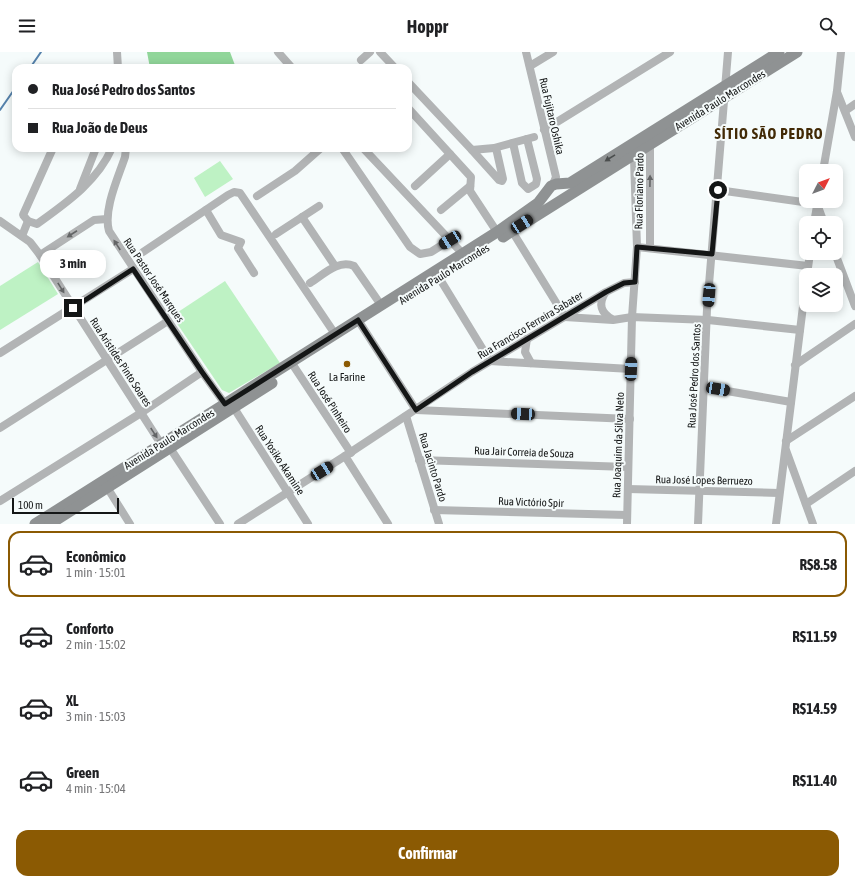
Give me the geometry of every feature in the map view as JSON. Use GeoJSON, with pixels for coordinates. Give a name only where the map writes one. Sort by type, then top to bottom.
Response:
{"type":"FeatureCollection","features":[{"type":"Feature","properties":{"kind":"street"},"geometry":{"type":"LineString","coordinates":[[117,52],[118,64]]}},
{"type":"Feature","properties":{"kind":"street"},"geometry":{"type":"LineString","coordinates":[[278,52],[288,64]]}},
{"type":"Feature","properties":{"kind":"street"},"geometry":{"type":"LineString","coordinates":[[361,60],[370,52]]}},
{"type":"Feature","properties":{"kind":"street"},"geometry":{"type":"LineString","coordinates":[[380,52],[391,64]]}},
{"type":"Feature","properties":{"kind":"street","name":"Rua Fujitaro Oshika"},"geometry":{"type":"LineString","coordinates":[[526,52],[557,184]]}},
{"type":"Feature","properties":{"kind":"street"},"geometry":{"type":"LineString","coordinates":[[530,66],[553,52]]}},
{"type":"Feature","properties":{"kind":"street"},"geometry":{"type":"LineString","coordinates":[[544,130],[670,52]]}},
{"type":"Feature","properties":{"kind":"street","name":"Rua José Pedro dos Santos"},"geometry":{"type":"LineString","coordinates":[[698,524],[712,254],[728,52]]}},
{"type":"Feature","properties":{"kind":"street","name":"Avenida Paulo Marcondes"},"geometry":{"type":"LineString","coordinates":[[649,139],[726,85],[779,52]]}},
{"type":"Feature","properties":{"kind":"street","name":"Avenida Paulo Marcondes"},"geometry":{"type":"LineString","coordinates":[[35,524],[105,484],[166,446],[436,274],[538,203],[546,192],[557,184],[570,183],[631,150],[725,97],[797,52]]}},
{"type":"Feature","properties":{"kind":"street"},"geometry":{"type":"LineString","coordinates":[[824,164],[837,91],[841,52]]}},
{"type":"Feature","properties":{"kind":"street"},"geometry":{"type":"LineString","coordinates":[[412,86],[499,180],[502,181],[503,179],[496,148]]}},
{"type":"Feature","properties":{"kind":"street"},"geometry":{"type":"LineString","coordinates":[[837,91],[855,137]]}},
{"type":"Feature","properties":{"kind":"street"},"geometry":{"type":"LineString","coordinates":[[844,111],[855,104]]}},
{"type":"Feature","properties":{"kind":"street"},"geometry":{"type":"LineString","coordinates":[[412,113],[471,177],[470,191],[497,232]]}},
{"type":"Feature","properties":{"kind":"street"},"geometry":{"type":"LineString","coordinates":[[472,150],[482,151],[531,138],[537,179],[536,184],[528,189],[522,183],[513,143]]}},
{"type":"Feature","properties":{"kind":"street","name":"Rua Floriano Pardo"},"geometry":{"type":"LineString","coordinates":[[649,139],[650,248]]}},
{"type":"Feature","properties":{"kind":"street","name":"Avenida Paulo Marcondes"},"geometry":{"type":"LineString","coordinates":[[293,365],[335,334],[360,323],[381,305],[512,231],[559,201],[631,150]]}},
{"type":"Feature","properties":{"kind":"street","name":"Rua Floriano Pardo"},"geometry":{"type":"LineString","coordinates":[[631,150],[637,247]]}},
{"type":"Feature","properties":{"kind":"street"},"geometry":{"type":"LineString","coordinates":[[51,152],[23,215],[28,221],[37,224],[78,194],[102,168],[110,152]]}},
{"type":"Feature","properties":{"kind":"street"},"geometry":{"type":"LineString","coordinates":[[78,194],[94,152]]}},
{"type":"Feature","properties":{"kind":"street"},"geometry":{"type":"LineString","coordinates":[[40,255],[94,220],[107,219],[126,152]]}},
{"type":"Feature","properties":{"kind":"street"},"geometry":{"type":"LineString","coordinates":[[257,196],[295,171],[316,152]]}},
{"type":"Feature","properties":{"kind":"street"},"geometry":{"type":"LineString","coordinates":[[345,152],[410,247],[420,254],[431,252],[450,240]]}},
{"type":"Feature","properties":{"kind":"street"},"geometry":{"type":"LineString","coordinates":[[367,152],[463,254]]}},
{"type":"Feature","properties":{"kind":"street"},"geometry":{"type":"LineString","coordinates":[[415,186],[450,154]]}},
{"type":"Feature","properties":{"kind":"street"},"geometry":{"type":"LineString","coordinates":[[544,196],[550,204],[559,201],[567,191],[557,184]]}},
{"type":"Feature","properties":{"kind":"street"},"geometry":{"type":"LineString","coordinates":[[441,210],[470,186]]}},
{"type":"Feature","properties":{"kind":"street"},"geometry":{"type":"LineString","coordinates":[[718,190],[799,200]]}},
{"type":"Feature","properties":{"kind":"street"},"geometry":{"type":"LineString","coordinates":[[143,252],[228,195],[234,192],[240,193],[335,334]]}},
{"type":"Feature","properties":{"kind":"street"},"geometry":{"type":"LineString","coordinates":[[276,234],[319,206]]}},
{"type":"Feature","properties":{"kind":"street"},"geometry":{"type":"LineString","coordinates":[[206,210],[221,235],[241,242],[238,248],[254,273]]}},
{"type":"Feature","properties":{"kind":"street"},"geometry":{"type":"LineString","coordinates":[[302,217],[336,266]]}},
{"type":"Feature","properties":{"kind":"street","name":"Rua Pastor José Marques"},"geometry":{"type":"LineString","coordinates":[[107,219],[109,231],[133,269],[202,372],[230,406]]}},
{"type":"Feature","properties":{"kind":"street","name":"Rua Arístides Pinto Soares"},"geometry":{"type":"LineString","coordinates":[[0,221],[30,242],[40,255],[141,413],[166,446],[220,524]]}},
{"type":"Feature","properties":{"kind":"street"},"geometry":{"type":"LineString","coordinates":[[22,236],[28,221]]}},
{"type":"Feature","properties":{"kind":"street"},"geometry":{"type":"LineString","coordinates":[[512,231],[565,316],[613,320],[632,316],[708,320],[800,330]]}},
{"type":"Feature","properties":{"kind":"street"},"geometry":{"type":"LineString","coordinates":[[637,247],[712,254],[808,266],[809,260]]}},
{"type":"Feature","properties":{"kind":"street","name":"Rua Joaquim da Silva Neto"},"geometry":{"type":"LineString","coordinates":[[627,524],[632,316],[637,247]]}},
{"type":"Feature","properties":{"kind":"street"},"geometry":{"type":"LineString","coordinates":[[838,260],[855,306]]}},
{"type":"Feature","properties":{"kind":"street"},"geometry":{"type":"LineString","coordinates":[[310,283],[342,263],[354,266],[381,305]]}},
{"type":"Feature","properties":{"kind":"street"},"geometry":{"type":"LineString","coordinates":[[0,354],[133,269]]}},
{"type":"Feature","properties":{"kind":"street"},"geometry":{"type":"LineString","coordinates":[[436,274],[490,361],[631,369]]}},
{"type":"Feature","properties":{"kind":"street","name":"Rua Francisco Ferreira Sabater"},"geometry":{"type":"LineString","coordinates":[[238,524],[348,455],[490,361],[606,292],[624,283],[635,282]]}},
{"type":"Feature","properties":{"kind":"street"},"geometry":{"type":"LineString","coordinates":[[606,292],[601,300],[601,305],[606,316],[613,320]]}},
{"type":"Feature","properties":{"kind":"street"},"geometry":{"type":"LineString","coordinates":[[776,524],[802,312]]}},
{"type":"Feature","properties":{"kind":"street"},"geometry":{"type":"LineString","coordinates":[[0,428],[168,321]]}},
{"type":"Feature","properties":{"kind":"street"},"geometry":{"type":"LineString","coordinates":[[360,323],[416,410],[630,419]]}},
{"type":"Feature","properties":{"kind":"street"},"geometry":{"type":"LineString","coordinates":[[795,365],[855,324]]}},
{"type":"Feature","properties":{"kind":"street"},"geometry":{"type":"LineString","coordinates":[[527,340],[525,352],[531,363]]}},
{"type":"Feature","properties":{"kind":"street","name":"Rua José Pinheiro"},"geometry":{"type":"LineString","coordinates":[[293,365],[388,524]]}},
{"type":"Feature","properties":{"kind":"street"},"geometry":{"type":"LineString","coordinates":[[0,501],[141,413],[202,372]]}},
{"type":"Feature","properties":{"kind":"street"},"geometry":{"type":"LineString","coordinates":[[704,387],[791,402]]}},
{"type":"Feature","properties":{"kind":"street"},"geometry":{"type":"LineString","coordinates":[[786,444],[855,396]]}},
{"type":"Feature","properties":{"kind":"street","name":"Rua Yosiko Akamine"},"geometry":{"type":"LineString","coordinates":[[230,406],[308,524]]}},
{"type":"Feature","properties":{"kind":"street","name":"Rua Jacinto Pardo"},"geometry":{"type":"LineString","coordinates":[[406,416],[439,524]]}},
{"type":"Feature","properties":{"kind":"street"},"geometry":{"type":"LineString","coordinates":[[786,444],[813,524]]}},
{"type":"Feature","properties":{"kind":"street","name":"Rua Jair Correia de Souza"},"geometry":{"type":"LineString","coordinates":[[419,460],[628,467]]}},
{"type":"Feature","properties":{"kind":"street"},"geometry":{"type":"LineString","coordinates":[[806,504],[855,471]]}},
{"type":"Feature","properties":{"kind":"street"},"geometry":{"type":"LineString","coordinates":[[105,484],[130,524]]}},
{"type":"Feature","properties":{"kind":"street","name":"Avenida Paulo Marcondes"},"geometry":{"type":"LineString","coordinates":[[50,524],[105,484]]}},
{"type":"Feature","properties":{"kind":"street","name":"Rua José Lopes Berruezo"},"geometry":{"type":"LineString","coordinates":[[628,489],[779,493]]}},
{"type":"Feature","properties":{"kind":"street","name":"Rua Victório Spir"},"geometry":{"type":"LineString","coordinates":[[434,510],[627,515]]}},
{"type":"Feature","properties":{"kind":"green space"},"geometry":{"type":"Polygon","coordinates":[[[147,52],[230,52],[234,64],[149,64],[147,52]]]}},
{"type":"Feature","properties":{"kind":"green space"},"geometry":{"type":"Polygon","coordinates":[[[220,161],[233,179],[205,197],[194,178],[220,161]]]}},
{"type":"Feature","properties":{"kind":"green space"},"geometry":{"type":"Polygon","coordinates":[[[38,262],[58,294],[0,330],[0,286],[38,262]]]}},
{"type":"Feature","properties":{"kind":"green space"},"geometry":{"type":"Polygon","coordinates":[[[225,281],[280,363],[229,393],[222,390],[172,316],[225,281]]]}},
{"type":"Feature","properties":{"kind":"waterway"},"geometry":{"type":"LineString","coordinates":[[33,64],[41,52]]}},
{"type":"Feature","properties":{"kind":"waterway"},"geometry":{"type":"LineString","coordinates":[[0,110],[12,93]]}},
{"type":"Feature","properties":{"kind":"place","name":"La Farine"},"geometry":{"type":"Point","coordinates":[347,364]}},
{"type":"Feature","properties":{"kind":"district","name":"SÍTIO SÃO PEDRO"},"geometry":{"type":"Point","coordinates":[769,133]}},
{"type":"Feature","properties":{"kind":"route"},"geometry":{"type":"LineString","coordinates":[[73,308],[133,269],[225,404],[358,320],[416,410],[472,372],[606,292],[624,283],[635,282],[637,247],[712,254],[718,190]]}}]}
